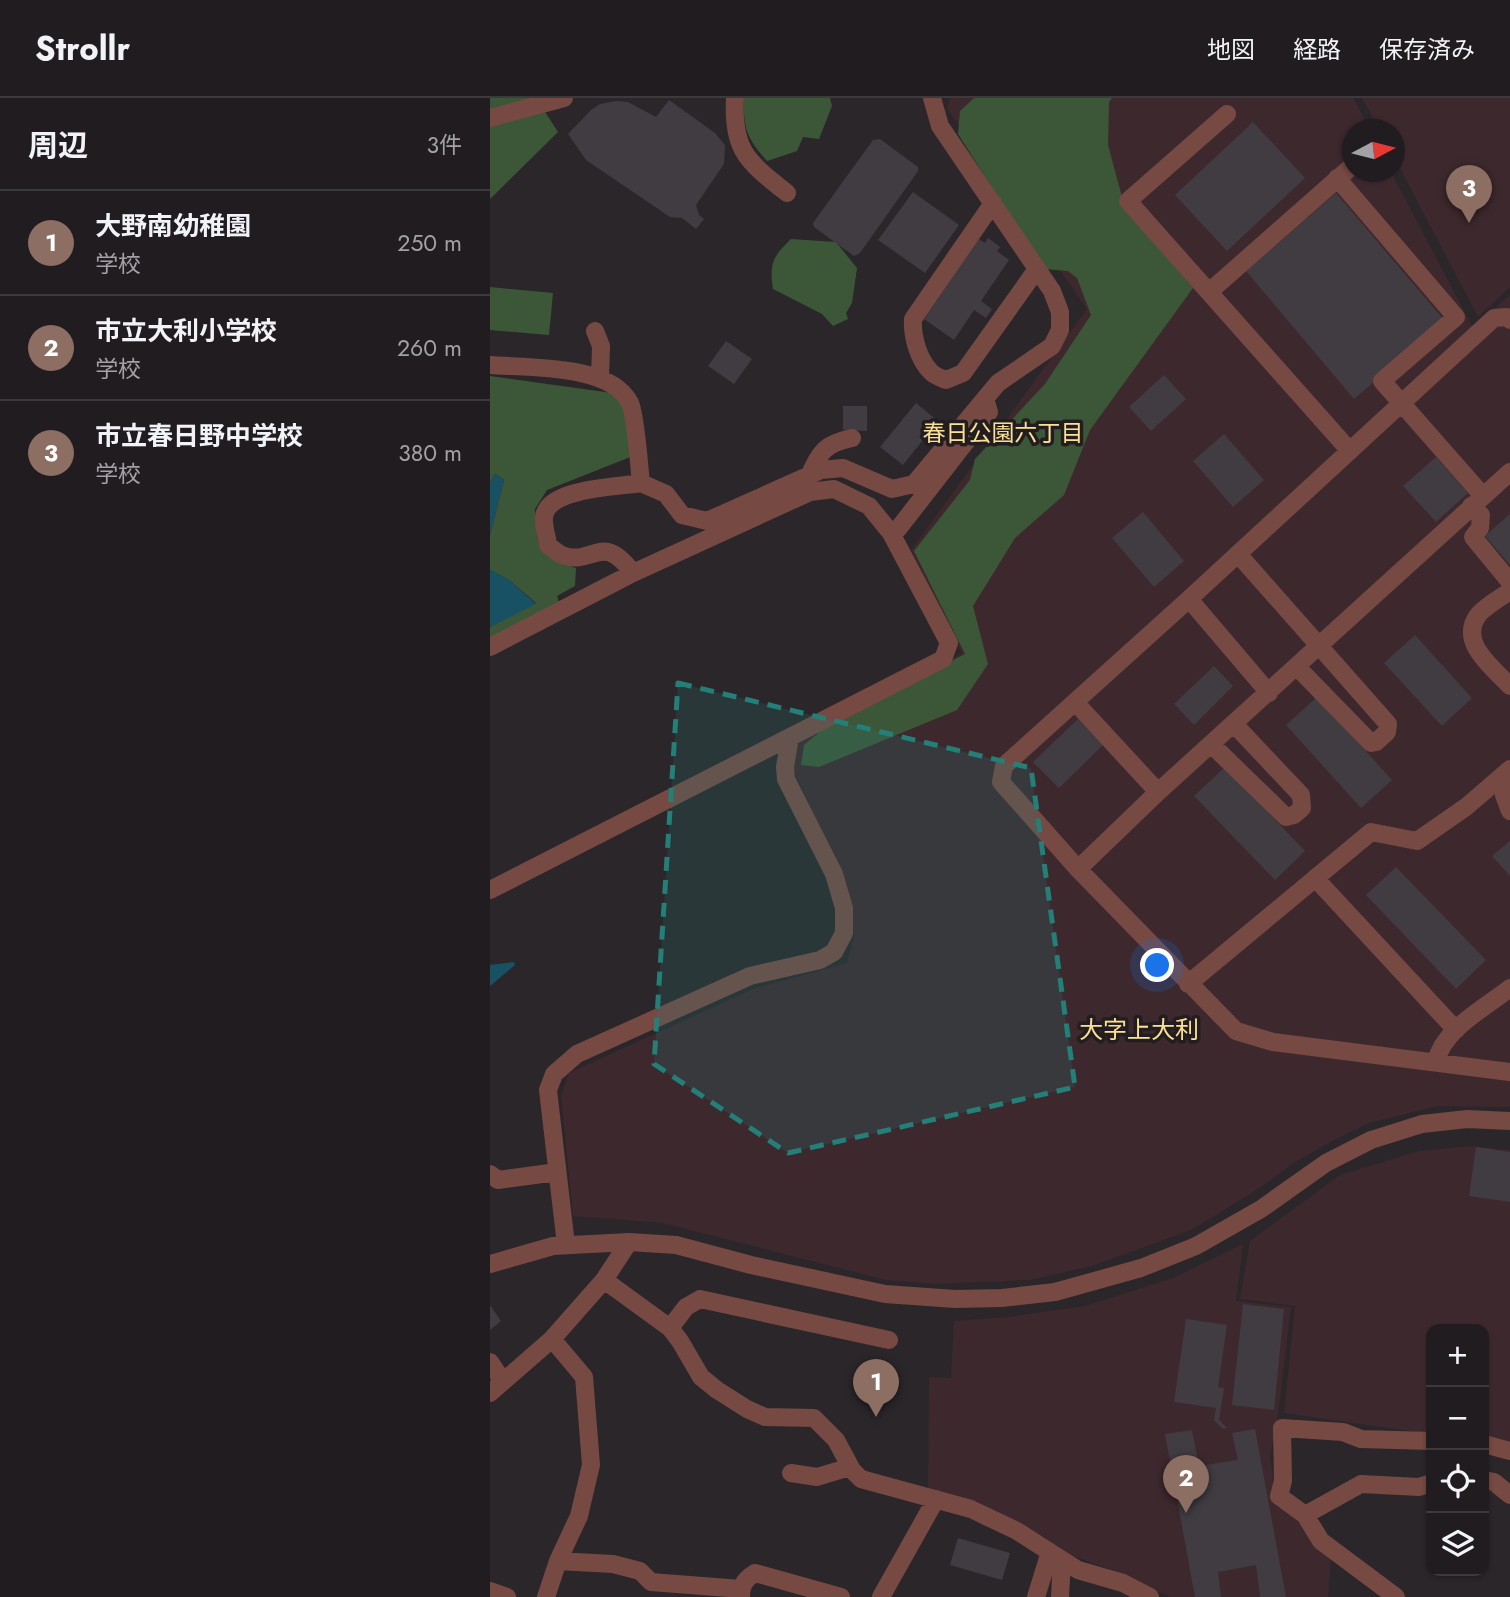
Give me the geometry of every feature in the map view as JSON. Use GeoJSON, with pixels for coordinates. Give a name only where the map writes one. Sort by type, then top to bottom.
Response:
{"type":"FeatureCollection","features":[{"type":"Feature","properties":{"kind":"street"},"geometry":{"type":"LineString","coordinates":[[490,118],[564,98]]}},
{"type":"Feature","properties":{"kind":"street"},"geometry":{"type":"LineString","coordinates":[[735,98],[733,124],[746,156],[755,168],[787,192]]}},
{"type":"Feature","properties":{"kind":"street"},"geometry":{"type":"LineString","coordinates":[[633,573],[622,559],[610,551],[578,557],[561,555],[548,545],[544,517],[550,503],[563,495],[641,484],[666,494],[682,514],[707,521],[821,470],[843,468],[892,489],[914,484],[998,383],[1052,346],[1060,330],[1060,312],[1052,291],[940,126],[932,98]]}},
{"type":"Feature","properties":{"kind":"street"},"geometry":{"type":"LineString","coordinates":[[1227,114],[1128,201],[1350,451]]}},
{"type":"Feature","properties":{"kind":"street"},"geometry":{"type":"LineString","coordinates":[[1209,292],[1342,174]]}},
{"type":"Feature","properties":{"kind":"street"},"geometry":{"type":"LineString","coordinates":[[1337,178],[1456,317],[1382,381],[1477,501],[1481,515],[1480,528],[1472,537],[1510,582]]}},
{"type":"Feature","properties":{"kind":"street"},"geometry":{"type":"LineString","coordinates":[[993,203],[912,319],[912,333],[922,359],[931,373],[946,380],[963,373],[1037,269]]}},
{"type":"Feature","properties":{"kind":"street"},"geometry":{"type":"LineString","coordinates":[[1510,320],[1507,317],[1494,318],[1004,766],[1001,782],[1078,869],[1236,1031],[1273,1042],[1510,1073]]}},
{"type":"Feature","properties":{"kind":"street"},"geometry":{"type":"LineString","coordinates":[[595,331],[601,346],[600,379]]}},
{"type":"Feature","properties":{"kind":"street"},"geometry":{"type":"LineString","coordinates":[[490,365],[591,374],[620,390],[631,404],[641,484]]}},
{"type":"Feature","properties":{"kind":"street"},"geometry":{"type":"LineString","coordinates":[[891,533],[898,529],[989,412],[985,398]]}},
{"type":"Feature","properties":{"kind":"street"},"geometry":{"type":"LineString","coordinates":[[809,475],[820,454],[831,443],[852,438]]}},
{"type":"Feature","properties":{"kind":"street"},"geometry":{"type":"LineString","coordinates":[[1078,869],[1158,792],[1510,472]]}},
{"type":"Feature","properties":{"kind":"street"},"geometry":{"type":"LineString","coordinates":[[490,647],[633,573],[810,492],[834,489],[869,506],[891,533],[949,643],[943,659],[490,890]]}},
{"type":"Feature","properties":{"kind":"street"},"geometry":{"type":"LineString","coordinates":[[1238,554],[1388,724],[1387,732],[1371,743],[1297,667]]}},
{"type":"Feature","properties":{"kind":"street"},"geometry":{"type":"LineString","coordinates":[[1510,591],[1480,612],[1472,626],[1473,643],[1510,686]]}},
{"type":"Feature","properties":{"kind":"street"},"geometry":{"type":"LineString","coordinates":[[1189,599],[1269,692]]}},
{"type":"Feature","properties":{"kind":"street"},"geometry":{"type":"LineString","coordinates":[[1075,702],[1158,792]]}},
{"type":"Feature","properties":{"kind":"street"},"geometry":{"type":"LineString","coordinates":[[1211,744],[1286,817],[1294,815],[1302,808],[1301,795],[1234,724]]}},
{"type":"Feature","properties":{"kind":"street"},"geometry":{"type":"LineString","coordinates":[[566,1245],[548,1090],[554,1074],[564,1063],[577,1054],[750,976],[820,960],[834,952],[841,943],[846,920],[834,874],[786,779],[785,767],[790,737]]}},
{"type":"Feature","properties":{"kind":"street"},"geometry":{"type":"LineString","coordinates":[[1188,984],[1371,832],[1417,841],[1466,807],[1510,769]]}},
{"type":"Feature","properties":{"kind":"street"},"geometry":{"type":"LineString","coordinates":[[1510,790],[1504,795],[1510,811]]}},
{"type":"Feature","properties":{"kind":"street"},"geometry":{"type":"LineString","coordinates":[[1315,878],[1456,1030]]}},
{"type":"Feature","properties":{"kind":"street"},"geometry":{"type":"LineString","coordinates":[[1436,1062],[1438,1052],[1456,1030],[1510,988]]}},
{"type":"Feature","properties":{"kind":"street"},"geometry":{"type":"LineString","coordinates":[[490,1264],[553,1246],[629,1242],[676,1245],[777,1271],[885,1294],[967,1299],[1055,1292],[1140,1268],[1196,1246],[1261,1209],[1326,1163],[1371,1140],[1422,1124],[1467,1119],[1510,1121]]}},
{"type":"Feature","properties":{"kind":"street"},"geometry":{"type":"LineString","coordinates":[[490,1174],[498,1180],[557,1172]]}},
{"type":"Feature","properties":{"kind":"street"},"geometry":{"type":"LineString","coordinates":[[490,1362],[496,1387],[552,1339],[604,1280],[629,1242]]}},
{"type":"Feature","properties":{"kind":"street"},"geometry":{"type":"LineString","coordinates":[[604,1280],[670,1328],[701,1377],[717,1390],[765,1417],[814,1418],[836,1440],[850,1467],[861,1479],[971,1509],[1017,1531],[1079,1570],[1123,1583],[1150,1597]]}},
{"type":"Feature","properties":{"kind":"street"},"geometry":{"type":"LineString","coordinates":[[670,1328],[686,1307],[700,1299],[889,1340]]}},
{"type":"Feature","properties":{"kind":"street"},"geometry":{"type":"LineString","coordinates":[[546,1597],[558,1561],[579,1516],[591,1465],[584,1377],[552,1339]]}},
{"type":"Feature","properties":{"kind":"street"},"geometry":{"type":"LineString","coordinates":[[1396,1597],[1321,1541],[1305,1515],[1279,1496],[1283,1481],[1282,1428],[1343,1432],[1361,1439],[1426,1441]]}},
{"type":"Feature","properties":{"kind":"street"},"geometry":{"type":"LineString","coordinates":[[1489,1445],[1510,1451]]}},
{"type":"Feature","properties":{"kind":"street"},"geometry":{"type":"LineString","coordinates":[[791,1473],[817,1477],[850,1467]]}},
{"type":"Feature","properties":{"kind":"street"},"geometry":{"type":"LineString","coordinates":[[1489,1481],[1510,1494]]}},
{"type":"Feature","properties":{"kind":"street"},"geometry":{"type":"LineString","coordinates":[[1305,1515],[1362,1484],[1419,1487],[1426,1485]]}},
{"type":"Feature","properties":{"kind":"street"},"geometry":{"type":"LineString","coordinates":[[881,1597],[936,1499]]}},
{"type":"Feature","properties":{"kind":"street"},"geometry":{"type":"LineString","coordinates":[[1035,1597],[1056,1556]]}},
{"type":"Feature","properties":{"kind":"street"},"geometry":{"type":"LineString","coordinates":[[1056,1556],[1060,1597]]}},
{"type":"Feature","properties":{"kind":"street"},"geometry":{"type":"LineString","coordinates":[[558,1561],[613,1564],[640,1571],[650,1589],[741,1593],[747,1578],[755,1573],[841,1597]]}},
{"type":"Feature","properties":{"kind":"street"},"geometry":{"type":"LineString","coordinates":[[490,1591],[506,1597]]}},
{"type":"Feature","properties":{"kind":"highlighted area"},"geometry":{"type":"Polygon","coordinates":[[[678,683],[1031,768],[1075,1087],[788,1153],[654,1064],[678,683]]]}},
{"type":"Feature","properties":{"kind":"shaded area"},"geometry":{"type":"Polygon","coordinates":[[[951,98],[1353,98],[1365,119],[1342,119],[1342,182],[1396,182],[1473,328],[1510,295],[1510,1107],[1437,1106],[1369,1123],[1295,1162],[1255,1191],[1191,1230],[1092,1266],[1030,1280],[936,1284],[886,1280],[663,1223],[573,1216],[561,1095],[569,1073],[753,989],[847,963],[854,936],[841,874],[792,767],[794,744],[962,653],[911,550],[1087,309],[947,108],[951,98]]]}},
{"type":"Feature","properties":{"kind":"shaded area"},"geometry":{"type":"Polygon","coordinates":[[[1362,98],[1510,98],[1510,287],[1478,317],[1405,178],[1405,119],[1374,119],[1362,98]]]}},
{"type":"Feature","properties":{"kind":"shaded area"},"geometry":{"type":"Polygon","coordinates":[[[1471,1146],[1510,1150],[1510,1445],[1489,1442],[1489,1324],[1426,1324],[1426,1433],[1284,1413],[1295,1306],[1240,1299],[1250,1241],[1340,1175],[1419,1151],[1471,1146]]]}},
{"type":"Feature","properties":{"kind":"shaded area"},"geometry":{"type":"Polygon","coordinates":[[[1243,1244],[1236,1301],[1291,1307],[1270,1457],[1277,1500],[1291,1512],[1331,1559],[1328,1597],[1171,1597],[1131,1577],[1065,1553],[1046,1538],[976,1501],[928,1492],[929,1377],[951,1378],[954,1321],[1008,1317],[1085,1306],[1173,1278],[1243,1244]]]}},
{"type":"Feature","properties":{"kind":"green space"},"geometry":{"type":"Polygon","coordinates":[[[490,98],[542,98],[490,113],[490,98]]]}},
{"type":"Feature","properties":{"kind":"green space"},"geometry":{"type":"Polygon","coordinates":[[[744,98],[830,98],[832,106],[819,139],[803,137],[797,151],[767,161],[748,132],[744,118],[744,98]]]}},
{"type":"Feature","properties":{"kind":"green space"},"geometry":{"type":"Polygon","coordinates":[[[974,98],[1112,98],[1109,102],[1108,145],[1125,208],[1193,288],[1090,430],[1064,495],[1015,538],[973,606],[988,664],[957,710],[819,767],[801,765],[804,745],[834,720],[965,654],[914,551],[970,480],[975,459],[1045,384],[1091,315],[1077,278],[1068,271],[1044,269],[958,134],[960,111],[974,98]]]}},
{"type":"Feature","properties":{"kind":"green space"},"geometry":{"type":"Polygon","coordinates":[[[545,112],[558,132],[490,199],[490,127],[545,112]]]}},
{"type":"Feature","properties":{"kind":"green space"},"geometry":{"type":"Polygon","coordinates":[[[791,239],[836,242],[857,268],[852,303],[846,313],[848,319],[833,326],[822,314],[773,289],[774,261],[791,239]]]}},
{"type":"Feature","properties":{"kind":"green space"},"geometry":{"type":"Polygon","coordinates":[[[490,287],[553,293],[549,335],[490,330],[490,287]]]}},
{"type":"Feature","properties":{"kind":"green space"},"geometry":{"type":"Polygon","coordinates":[[[490,376],[612,393],[626,408],[633,456],[547,490],[535,509],[540,548],[564,564],[576,568],[575,586],[557,596],[560,606],[490,641],[490,627],[536,603],[509,580],[490,570],[490,535],[504,480],[495,474],[490,483],[490,376]]]}},
{"type":"Feature","properties":{"kind":"water"},"geometry":{"type":"Polygon","coordinates":[[[495,474],[504,480],[490,535],[490,483],[495,474]]]}},
{"type":"Feature","properties":{"kind":"water"},"geometry":{"type":"Polygon","coordinates":[[[490,570],[509,580],[536,604],[490,627],[490,570]]]}},
{"type":"Feature","properties":{"kind":"water"},"geometry":{"type":"Polygon","coordinates":[[[514,962],[515,965],[490,986],[490,965],[514,962]]]}},
{"type":"Feature","properties":{"kind":"building"},"geometry":{"type":"Polygon","coordinates":[[[669,100],[715,133],[725,145],[724,164],[696,205],[699,215],[704,219],[696,229],[682,218],[670,217],[586,160],[568,134],[600,104],[628,102],[656,117],[669,100]]]}},
{"type":"Feature","properties":{"kind":"building"},"geometry":{"type":"Polygon","coordinates":[[[1253,122],[1305,178],[1227,251],[1175,195],[1253,122]]]}},
{"type":"Feature","properties":{"kind":"building"},"geometry":{"type":"Polygon","coordinates":[[[880,139],[918,167],[918,171],[860,253],[854,256],[814,227],[813,223],[873,140],[880,139]]]}},
{"type":"Feature","properties":{"kind":"building"},"geometry":{"type":"Polygon","coordinates":[[[913,192],[959,225],[925,273],[878,240],[913,192]]]}},
{"type":"Feature","properties":{"kind":"building"},"geometry":{"type":"Polygon","coordinates":[[[1336,193],[1445,321],[1354,399],[1246,271],[1336,193]]]}},
{"type":"Feature","properties":{"kind":"building"},"geometry":{"type":"Polygon","coordinates":[[[988,238],[1000,247],[997,251],[1009,260],[981,301],[992,309],[986,318],[974,310],[954,340],[924,319],[979,239],[985,243],[988,238]]]}},
{"type":"Feature","properties":{"kind":"building"},"geometry":{"type":"Polygon","coordinates":[[[726,341],[752,359],[734,384],[708,366],[726,341]]]}},
{"type":"Feature","properties":{"kind":"building"},"geometry":{"type":"Polygon","coordinates":[[[1164,375],[1186,399],[1151,431],[1129,407],[1164,375]]]}},
{"type":"Feature","properties":{"kind":"building"},"geometry":{"type":"Polygon","coordinates":[[[916,403],[938,421],[903,465],[880,447],[916,403]]]}},
{"type":"Feature","properties":{"kind":"building"},"geometry":{"type":"Polygon","coordinates":[[[843,406],[867,406],[867,431],[843,430],[843,406]]]}},
{"type":"Feature","properties":{"kind":"building"},"geometry":{"type":"Polygon","coordinates":[[[1224,434],[1264,480],[1233,507],[1193,461],[1224,434]]]}},
{"type":"Feature","properties":{"kind":"building"},"geometry":{"type":"Polygon","coordinates":[[[1436,457],[1468,493],[1436,522],[1403,486],[1436,457]]]}},
{"type":"Feature","properties":{"kind":"building"},"geometry":{"type":"Polygon","coordinates":[[[1143,512],[1184,561],[1154,587],[1112,538],[1143,512]]]}},
{"type":"Feature","properties":{"kind":"building"},"geometry":{"type":"Polygon","coordinates":[[[1510,514],[1510,565],[1485,536],[1510,514]]]}},
{"type":"Feature","properties":{"kind":"building"},"geometry":{"type":"Polygon","coordinates":[[[1415,635],[1472,698],[1442,726],[1384,663],[1415,635]]]}},
{"type":"Feature","properties":{"kind":"building"},"geometry":{"type":"Polygon","coordinates":[[[1214,666],[1233,686],[1194,725],[1174,704],[1214,666]]]}},
{"type":"Feature","properties":{"kind":"building"},"geometry":{"type":"Polygon","coordinates":[[[1317,697],[1392,780],[1361,808],[1286,725],[1317,697]]]}},
{"type":"Feature","properties":{"kind":"building"},"geometry":{"type":"Polygon","coordinates":[[[1078,719],[1103,745],[1059,788],[1033,762],[1078,719]]]}},
{"type":"Feature","properties":{"kind":"building"},"geometry":{"type":"Polygon","coordinates":[[[1225,767],[1305,851],[1275,880],[1194,796],[1225,767]]]}},
{"type":"Feature","properties":{"kind":"building"},"geometry":{"type":"Polygon","coordinates":[[[1510,841],[1510,876],[1492,856],[1510,841]]]}},
{"type":"Feature","properties":{"kind":"building"},"geometry":{"type":"Polygon","coordinates":[[[1396,867],[1486,960],[1456,989],[1366,895],[1396,867]]]}},
{"type":"Feature","properties":{"kind":"building"},"geometry":{"type":"Polygon","coordinates":[[[1476,1147],[1510,1152],[1510,1202],[1469,1196],[1476,1147]]]}},
{"type":"Feature","properties":{"kind":"building"},"geometry":{"type":"Polygon","coordinates":[[[1243,1304],[1284,1309],[1274,1410],[1232,1405],[1243,1304]]]}},
{"type":"Feature","properties":{"kind":"building"},"geometry":{"type":"Polygon","coordinates":[[[490,1305],[501,1321],[490,1330],[490,1305]]]}},
{"type":"Feature","properties":{"kind":"building"},"geometry":{"type":"Polygon","coordinates":[[[1186,1319],[1227,1325],[1218,1387],[1224,1388],[1219,1420],[1227,1428],[1223,1429],[1214,1420],[1216,1408],[1174,1402],[1186,1319]]]}},
{"type":"Feature","properties":{"kind":"building"},"geometry":{"type":"Polygon","coordinates":[[[1255,1429],[1286,1597],[1260,1597],[1256,1565],[1218,1572],[1221,1597],[1195,1597],[1165,1434],[1192,1430],[1199,1466],[1238,1460],[1232,1433],[1255,1429]]]}},
{"type":"Feature","properties":{"kind":"building"},"geometry":{"type":"Polygon","coordinates":[[[958,1538],[1010,1553],[1002,1580],[950,1565],[958,1538]]]}},
{"type":"Feature","properties":{"kind":"place","name":"市立春日野中学校"},"geometry":{"type":"Point","coordinates":[1469,223]}},
{"type":"Feature","properties":{"kind":"place","name":"大野南幼稚園"},"geometry":{"type":"Point","coordinates":[876,1417]}},
{"type":"Feature","properties":{"kind":"place","name":"市立大利小学校"},"geometry":{"type":"Point","coordinates":[1186,1513]}},
{"type":"Feature","properties":{"kind":"district","name":"春日公園六丁目"},"geometry":{"type":"Point","coordinates":[1003,433]}},
{"type":"Feature","properties":{"kind":"district","name":"大字上大利"},"geometry":{"type":"Point","coordinates":[1139,1030]}}]}
